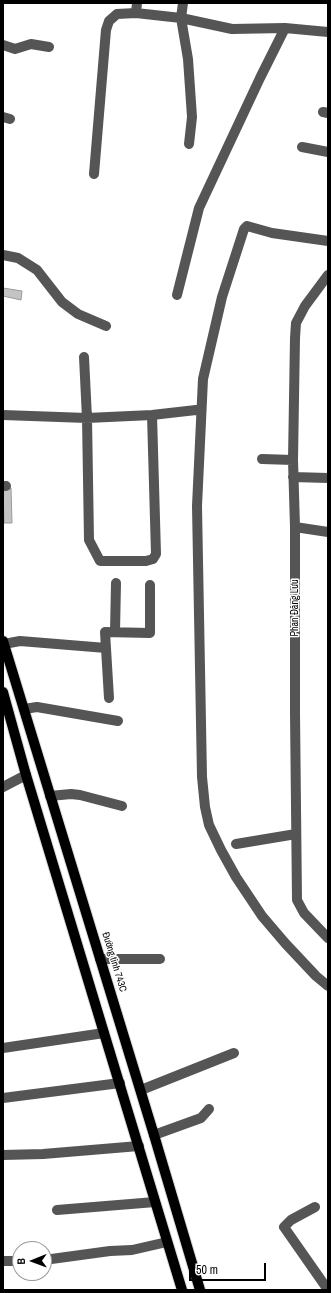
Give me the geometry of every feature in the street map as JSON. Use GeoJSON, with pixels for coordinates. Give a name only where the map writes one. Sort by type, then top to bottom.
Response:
{"type":"FeatureCollection","features":[{"type":"Feature","properties":{"kind":"main road","name":"Đường tỉnh 743C"},"geometry":{"type":"LineString","coordinates":[[3,643],[141,1090],[200,1290]]}},
{"type":"Feature","properties":{"kind":"main road"},"geometry":{"type":"LineString","coordinates":[[3,692],[26,775],[182,1290]]}},
{"type":"Feature","properties":{"kind":"street"},"geometry":{"type":"LineString","coordinates":[[183,3],[181,18],[188,59],[192,117],[189,144]]}},
{"type":"Feature","properties":{"kind":"street"},"geometry":{"type":"LineString","coordinates":[[94,174],[106,30],[109,21],[117,14],[136,8],[232,29],[285,28],[328,32]]}},
{"type":"Feature","properties":{"kind":"street"},"geometry":{"type":"LineString","coordinates":[[177,296],[200,208],[260,78],[285,28]]}},
{"type":"Feature","properties":{"kind":"street"},"geometry":{"type":"LineString","coordinates":[[3,46],[15,49],[31,44],[49,47]]}},
{"type":"Feature","properties":{"kind":"street"},"geometry":{"type":"LineString","coordinates":[[302,146],[328,152]]}},
{"type":"Feature","properties":{"kind":"street"},"geometry":{"type":"LineString","coordinates":[[328,241],[272,233],[247,226],[244,229],[222,297],[203,379],[197,506],[202,777],[205,807],[209,825],[236,877],[262,916],[316,976],[328,986]]}},
{"type":"Feature","properties":{"kind":"street"},"geometry":{"type":"LineString","coordinates":[[3,255],[18,258],[37,270],[62,302],[78,314],[106,326]]}},
{"type":"Feature","properties":{"kind":"street","name":"Phan Đăng Lưu"},"geometry":{"type":"LineString","coordinates":[[328,276],[305,306],[296,323],[293,460],[295,527],[297,900],[304,913],[328,938]]}},
{"type":"Feature","properties":{"kind":"street"},"geometry":{"type":"LineString","coordinates":[[84,357],[90,540],[100,561],[146,561],[153,559],[156,554],[152,414]]}},
{"type":"Feature","properties":{"kind":"street"},"geometry":{"type":"LineString","coordinates":[[3,414],[87,418],[196,410]]}},
{"type":"Feature","properties":{"kind":"street"},"geometry":{"type":"LineString","coordinates":[[262,459],[293,460]]}},
{"type":"Feature","properties":{"kind":"street"},"geometry":{"type":"LineString","coordinates":[[293,477],[328,478]]}},
{"type":"Feature","properties":{"kind":"street"},"geometry":{"type":"LineString","coordinates":[[295,527],[328,532]]}},
{"type":"Feature","properties":{"kind":"street"},"geometry":{"type":"LineString","coordinates":[[115,632],[116,583]]}},
{"type":"Feature","properties":{"kind":"street"},"geometry":{"type":"LineString","coordinates":[[109,698],[105,632],[150,633],[150,585]]}},
{"type":"Feature","properties":{"kind":"street"},"geometry":{"type":"LineString","coordinates":[[3,643],[20,642],[106,648]]}},
{"type":"Feature","properties":{"kind":"street"},"geometry":{"type":"LineString","coordinates":[[24,710],[37,707],[118,721]]}},
{"type":"Feature","properties":{"kind":"street"},"geometry":{"type":"LineString","coordinates":[[3,787],[26,775]]}},
{"type":"Feature","properties":{"kind":"street"},"geometry":{"type":"LineString","coordinates":[[50,796],[71,794],[80,795],[122,806]]}},
{"type":"Feature","properties":{"kind":"street"},"geometry":{"type":"LineString","coordinates":[[236,844],[296,834]]}},
{"type":"Feature","properties":{"kind":"street"},"geometry":{"type":"LineString","coordinates":[[100,959],[160,959]]}},
{"type":"Feature","properties":{"kind":"street"},"geometry":{"type":"LineString","coordinates":[[3,1048],[104,1033]]}},
{"type":"Feature","properties":{"kind":"street"},"geometry":{"type":"LineString","coordinates":[[141,1090],[234,1053]]}},
{"type":"Feature","properties":{"kind":"street"},"geometry":{"type":"LineString","coordinates":[[3,1098],[120,1083]]}},
{"type":"Feature","properties":{"kind":"street"},"geometry":{"type":"LineString","coordinates":[[154,1135],[201,1118],[209,1109]]}},
{"type":"Feature","properties":{"kind":"street"},"geometry":{"type":"LineString","coordinates":[[3,1155],[43,1154],[139,1146]]}},
{"type":"Feature","properties":{"kind":"street"},"geometry":{"type":"LineString","coordinates":[[57,1210],[155,1202]]}},
{"type":"Feature","properties":{"kind":"street"},"geometry":{"type":"LineString","coordinates":[[315,1207],[291,1220],[284,1227],[328,1290]]}},
{"type":"Feature","properties":{"kind":"street"},"geometry":{"type":"LineString","coordinates":[[52,1259],[110,1251],[132,1250],[167,1242]]}},
{"type":"Feature","properties":{"kind":"building"},"geometry":{"type":"Polygon","coordinates":[[[3,288],[22,291],[21,300],[3,296],[3,288]]]}},
{"type":"Feature","properties":{"kind":"building"},"geometry":{"type":"Polygon","coordinates":[[[3,488],[11,488],[12,523],[4,523],[3,488]]]}}]}
